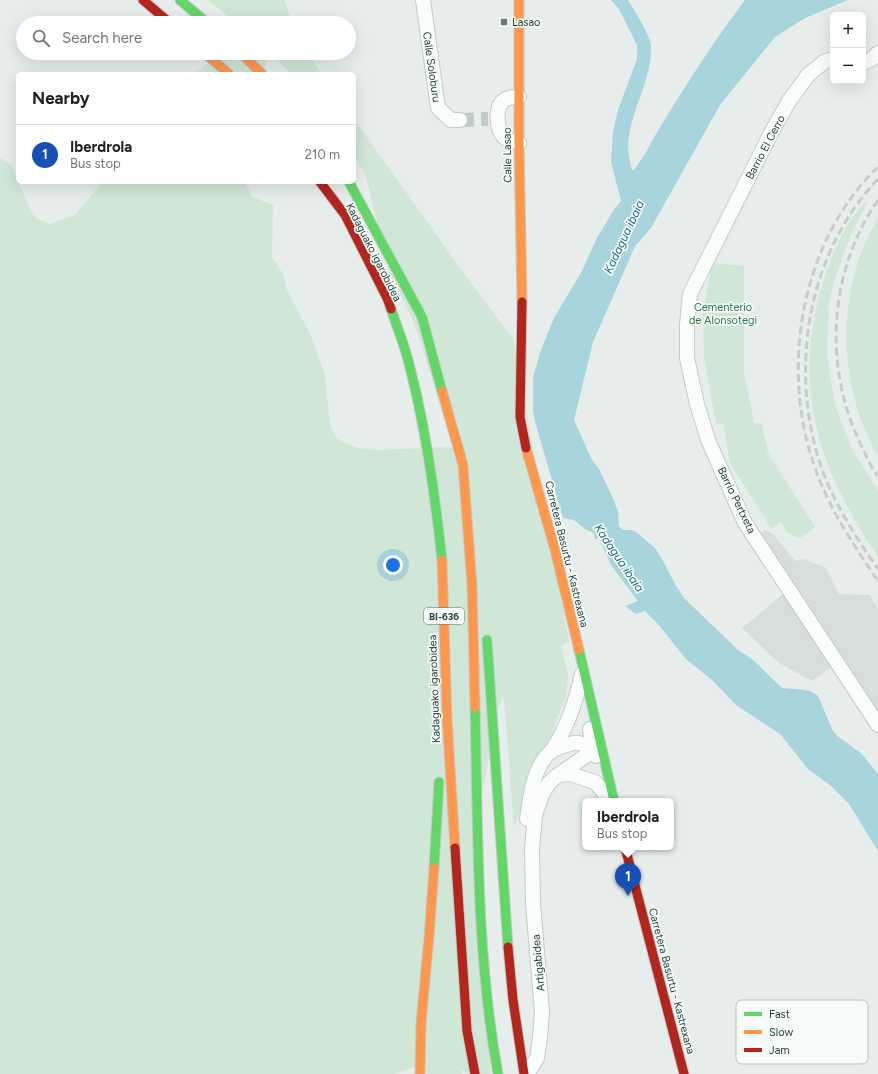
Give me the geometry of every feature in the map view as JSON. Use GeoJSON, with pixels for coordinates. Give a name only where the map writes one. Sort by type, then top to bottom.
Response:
{"type":"FeatureCollection","features":[{"type":"Feature","properties":{"kind":"main road"},"geometry":{"type":"LineString","coordinates":[[143,0],[162,16]]}},
{"type":"Feature","properties":{"kind":"main road"},"geometry":{"type":"LineString","coordinates":[[180,0],[199,16]]}},
{"type":"Feature","properties":{"kind":"main road","name":"Calle Lasao"},"geometry":{"type":"LineString","coordinates":[[519,0],[519,143],[522,310]]}},
{"type":"Feature","properties":{"kind":"main road"},"geometry":{"type":"LineString","coordinates":[[213,60],[227,72]]}},
{"type":"Feature","properties":{"kind":"main road"},"geometry":{"type":"LineString","coordinates":[[248,60],[260,72]]}},
{"type":"Feature","properties":{"kind":"main road","name":"Kadaguako igarobidea"},"geometry":{"type":"LineString","coordinates":[[322,184],[345,215],[387,298],[409,363],[423,427],[435,496],[442,562],[447,718],[462,967],[467,1030],[475,1074]]}},
{"type":"Feature","properties":{"kind":"main road","name":"Kadaguako igarobidea"},"geometry":{"type":"LineString","coordinates":[[350,184],[422,317],[463,465],[472,584],[480,904],[488,1010],[498,1074]]}},
{"type":"Feature","properties":{"kind":"main road","name":"Carretera Basurtu - Kastrexana"},"geometry":{"type":"LineString","coordinates":[[522,310],[520,418],[524,439],[555,550],[612,798]]}},
{"type":"Feature","properties":{"kind":"main road"},"geometry":{"type":"LineString","coordinates":[[463,465],[476,515]]}},
{"type":"Feature","properties":{"kind":"main road"},"geometry":{"type":"LineString","coordinates":[[486,629],[506,932],[513,1000],[524,1070]]}},
{"type":"Feature","properties":{"kind":"main road"},"geometry":{"type":"LineString","coordinates":[[440,760],[447,718]]}},
{"type":"Feature","properties":{"kind":"main road"},"geometry":{"type":"LineString","coordinates":[[420,1074],[419,1057],[421,1025],[429,937],[439,775]]}},
{"type":"Feature","properties":{"kind":"main road","name":"Carretera Basurtu - Kastrexana"},"geometry":{"type":"LineString","coordinates":[[626,850],[684,1074]]}},
{"type":"Feature","properties":{"kind":"street","name":"Calle Soloburu"},"geometry":{"type":"LineString","coordinates":[[423,0],[438,108],[451,120],[460,120]]}},
{"type":"Feature","properties":{"kind":"street"},"geometry":{"type":"LineString","coordinates":[[866,62],[872,59],[878,53]]}},
{"type":"Feature","properties":{"kind":"street","name":"Barrio El Cerro"},"geometry":{"type":"LineString","coordinates":[[712,249],[789,101],[808,75],[824,62],[830,60]]}},
{"type":"Feature","properties":{"kind":"street"},"geometry":{"type":"LineString","coordinates":[[519,96],[504,101],[493,119],[507,140],[519,143]]}},
{"type":"Feature","properties":{"kind":"street","name":"Barrio Pertxeta"},"geometry":{"type":"LineString","coordinates":[[712,249],[690,294],[687,325],[687,358],[697,404],[708,440],[745,523],[878,725]]}},
{"type":"Feature","properties":{"kind":"street"},"geometry":{"type":"LineString","coordinates":[[532,848],[535,815],[542,795],[549,784],[558,775],[587,755],[592,745],[584,690],[583,669]]}},
{"type":"Feature","properties":{"kind":"street"},"geometry":{"type":"LineString","coordinates":[[532,848],[527,820],[530,796],[540,766],[565,727],[576,701],[583,669]]}},
{"type":"Feature","properties":{"kind":"street"},"geometry":{"type":"LineString","coordinates":[[550,752],[574,742],[587,746],[597,758],[612,798]]}},
{"type":"Feature","properties":{"kind":"street"},"geometry":{"type":"LineString","coordinates":[[558,775],[570,774],[595,782],[610,798]]}},
{"type":"Feature","properties":{"kind":"street","name":"Artigabidea"},"geometry":{"type":"LineString","coordinates":[[524,1070],[537,1058],[542,1012],[532,903],[532,848]]}},
{"type":"Feature","properties":{"kind":"shaded area"},"geometry":{"type":"Polygon","coordinates":[[[765,530],[774,535],[795,561],[804,559],[826,568],[839,594],[870,595],[878,609],[878,735],[844,683],[830,668],[812,681],[779,663],[742,628],[792,587],[758,535],[765,530]]]}},
{"type":"Feature","properties":{"kind":"green space"},"geometry":{"type":"Polygon","coordinates":[[[208,0],[284,0],[290,16],[228,16],[208,0]]]}},
{"type":"Feature","properties":{"kind":"green space"},"geometry":{"type":"Polygon","coordinates":[[[211,60],[267,60],[264,72],[197,72],[211,60]]]}},
{"type":"Feature","properties":{"kind":"green space"},"geometry":{"type":"Polygon","coordinates":[[[278,60],[312,60],[321,72],[289,72],[278,60]]]}},
{"type":"Feature","properties":{"kind":"green space"},"geometry":{"type":"Polygon","coordinates":[[[356,122],[465,275],[513,339],[569,642],[561,646],[568,674],[566,697],[514,827],[504,697],[498,707],[477,820],[491,1074],[471,1074],[461,1070],[462,1074],[427,1074],[424,1064],[394,1074],[0,1074],[0,158],[11,164],[16,176],[16,184],[19,184],[31,212],[37,219],[50,224],[75,215],[100,184],[246,184],[252,197],[273,205],[272,257],[283,274],[286,288],[310,334],[325,375],[330,426],[337,439],[358,448],[377,450],[453,447],[416,328],[390,273],[365,173],[356,160],[356,122]]]}},
{"type":"Feature","properties":{"kind":"green space"},"geometry":{"type":"Polygon","coordinates":[[[868,200],[850,237],[834,281],[829,303],[827,355],[835,405],[842,424],[853,451],[878,490],[878,557],[839,490],[825,457],[816,423],[810,388],[810,353],[815,315],[825,276],[842,235],[854,216],[868,200]]]}},
{"type":"Feature","properties":{"kind":"green space"},"geometry":{"type":"Polygon","coordinates":[[[878,218],[878,456],[867,434],[858,410],[852,386],[846,336],[851,286],[862,250],[878,218]]]}},
{"type":"Feature","properties":{"kind":"green space","name":"Cementerio de Alonsotegi"},"geometry":{"type":"Polygon","coordinates":[[[712,263],[744,266],[744,372],[754,423],[762,424],[768,453],[815,527],[800,538],[787,533],[781,522],[771,528],[730,463],[723,423],[716,424],[704,357],[703,312],[712,263]]]}},
{"type":"Feature","properties":{"kind":"water","name":"Kadagua ibaia"},"geometry":{"type":"Polygon","coordinates":[[[611,0],[628,0],[645,30],[651,46],[650,62],[628,140],[629,156],[633,171],[704,59],[745,0],[848,0],[805,18],[775,37],[720,105],[651,228],[635,246],[593,342],[574,420],[592,460],[599,469],[612,496],[618,512],[619,526],[623,530],[631,530],[636,532],[655,548],[685,599],[737,649],[753,660],[782,688],[806,690],[818,696],[832,729],[837,736],[861,753],[878,774],[878,851],[849,804],[830,785],[808,769],[780,734],[736,705],[712,680],[686,659],[657,623],[645,611],[636,614],[625,606],[638,601],[611,565],[599,538],[595,539],[594,533],[585,529],[574,520],[563,518],[533,412],[533,377],[541,350],[554,318],[582,271],[597,238],[613,211],[621,201],[611,162],[613,132],[618,110],[637,59],[637,45],[619,9],[611,0]]]}},
{"type":"Feature","properties":{"kind":"tunnel"},"geometry":{"type":"LineString","coordinates":[[460,120],[488,119]]}},
{"type":"Feature","properties":{"kind":"railway"},"geometry":{"type":"LineString","coordinates":[[878,167],[852,197],[831,231],[815,268],[804,307],[799,347],[799,388],[804,427],[814,465],[826,496],[859,553],[878,581]]}},
{"type":"Feature","properties":{"kind":"railway"},"geometry":{"type":"LineString","coordinates":[[878,179],[854,208],[836,240],[821,274],[812,310],[806,347],[806,384],[810,421],[818,457],[836,501],[860,543],[878,569]]}},
{"type":"Feature","properties":{"kind":"railway"},"geometry":{"type":"LineString","coordinates":[[878,200],[861,228],[849,258],[841,289],[837,321],[837,354],[841,386],[849,417],[867,458],[878,476]]}},
{"type":"Feature","properties":{"kind":"traffic: fast"},"geometry":{"type":"LineString","coordinates":[[180,0],[199,16]]}},
{"type":"Feature","properties":{"kind":"traffic: fast"},"geometry":{"type":"LineString","coordinates":[[350,184],[422,317],[442,391]]}},
{"type":"Feature","properties":{"kind":"traffic: fast"},"geometry":{"type":"LineString","coordinates":[[391,309],[407,357],[420,412],[433,486],[442,560]]}},
{"type":"Feature","properties":{"kind":"traffic: fast"},"geometry":{"type":"LineString","coordinates":[[487,640],[508,947]]}},
{"type":"Feature","properties":{"kind":"traffic: fast"},"geometry":{"type":"LineString","coordinates":[[579,650],[613,798]]}},
{"type":"Feature","properties":{"kind":"traffic: fast"},"geometry":{"type":"LineString","coordinates":[[475,707],[479,891],[486,983],[498,1074]]}},
{"type":"Feature","properties":{"kind":"traffic: fast"},"geometry":{"type":"LineString","coordinates":[[434,868],[439,782]]}},
{"type":"Feature","properties":{"kind":"traffic: slow"},"geometry":{"type":"LineString","coordinates":[[519,0],[519,143],[522,302]]}},
{"type":"Feature","properties":{"kind":"traffic: slow"},"geometry":{"type":"LineString","coordinates":[[213,60],[227,72]]}},
{"type":"Feature","properties":{"kind":"traffic: slow"},"geometry":{"type":"LineString","coordinates":[[248,60],[260,72]]}},
{"type":"Feature","properties":{"kind":"traffic: slow"},"geometry":{"type":"LineString","coordinates":[[442,391],[463,465],[472,585],[475,707]]}},
{"type":"Feature","properties":{"kind":"traffic: slow"},"geometry":{"type":"LineString","coordinates":[[526,448],[555,550],[579,650]]}},
{"type":"Feature","properties":{"kind":"traffic: slow"},"geometry":{"type":"LineString","coordinates":[[442,560],[447,718],[455,848]]}},
{"type":"Feature","properties":{"kind":"traffic: slow"},"geometry":{"type":"LineString","coordinates":[[420,1074],[421,1023],[434,868]]}},
{"type":"Feature","properties":{"kind":"traffic: jam"},"geometry":{"type":"LineString","coordinates":[[143,0],[162,16]]}},
{"type":"Feature","properties":{"kind":"traffic: jam"},"geometry":{"type":"LineString","coordinates":[[322,184],[345,215],[387,298],[391,309]]}},
{"type":"Feature","properties":{"kind":"traffic: jam"},"geometry":{"type":"LineString","coordinates":[[522,302],[520,417],[526,448]]}},
{"type":"Feature","properties":{"kind":"traffic: jam"},"geometry":{"type":"LineString","coordinates":[[455,848],[467,1031],[475,1074]]}},
{"type":"Feature","properties":{"kind":"traffic: jam"},"geometry":{"type":"LineString","coordinates":[[626,850],[684,1074]]}},
{"type":"Feature","properties":{"kind":"traffic: jam"},"geometry":{"type":"LineString","coordinates":[[508,947],[513,1000],[524,1074]]}},
{"type":"Feature","properties":{"kind":"place","name":"Lasao"},"geometry":{"type":"Point","coordinates":[504,22]}},
{"type":"Feature","properties":{"kind":"place","name":"Iberdrola"},"geometry":{"type":"Point","coordinates":[628,896]}}]}
